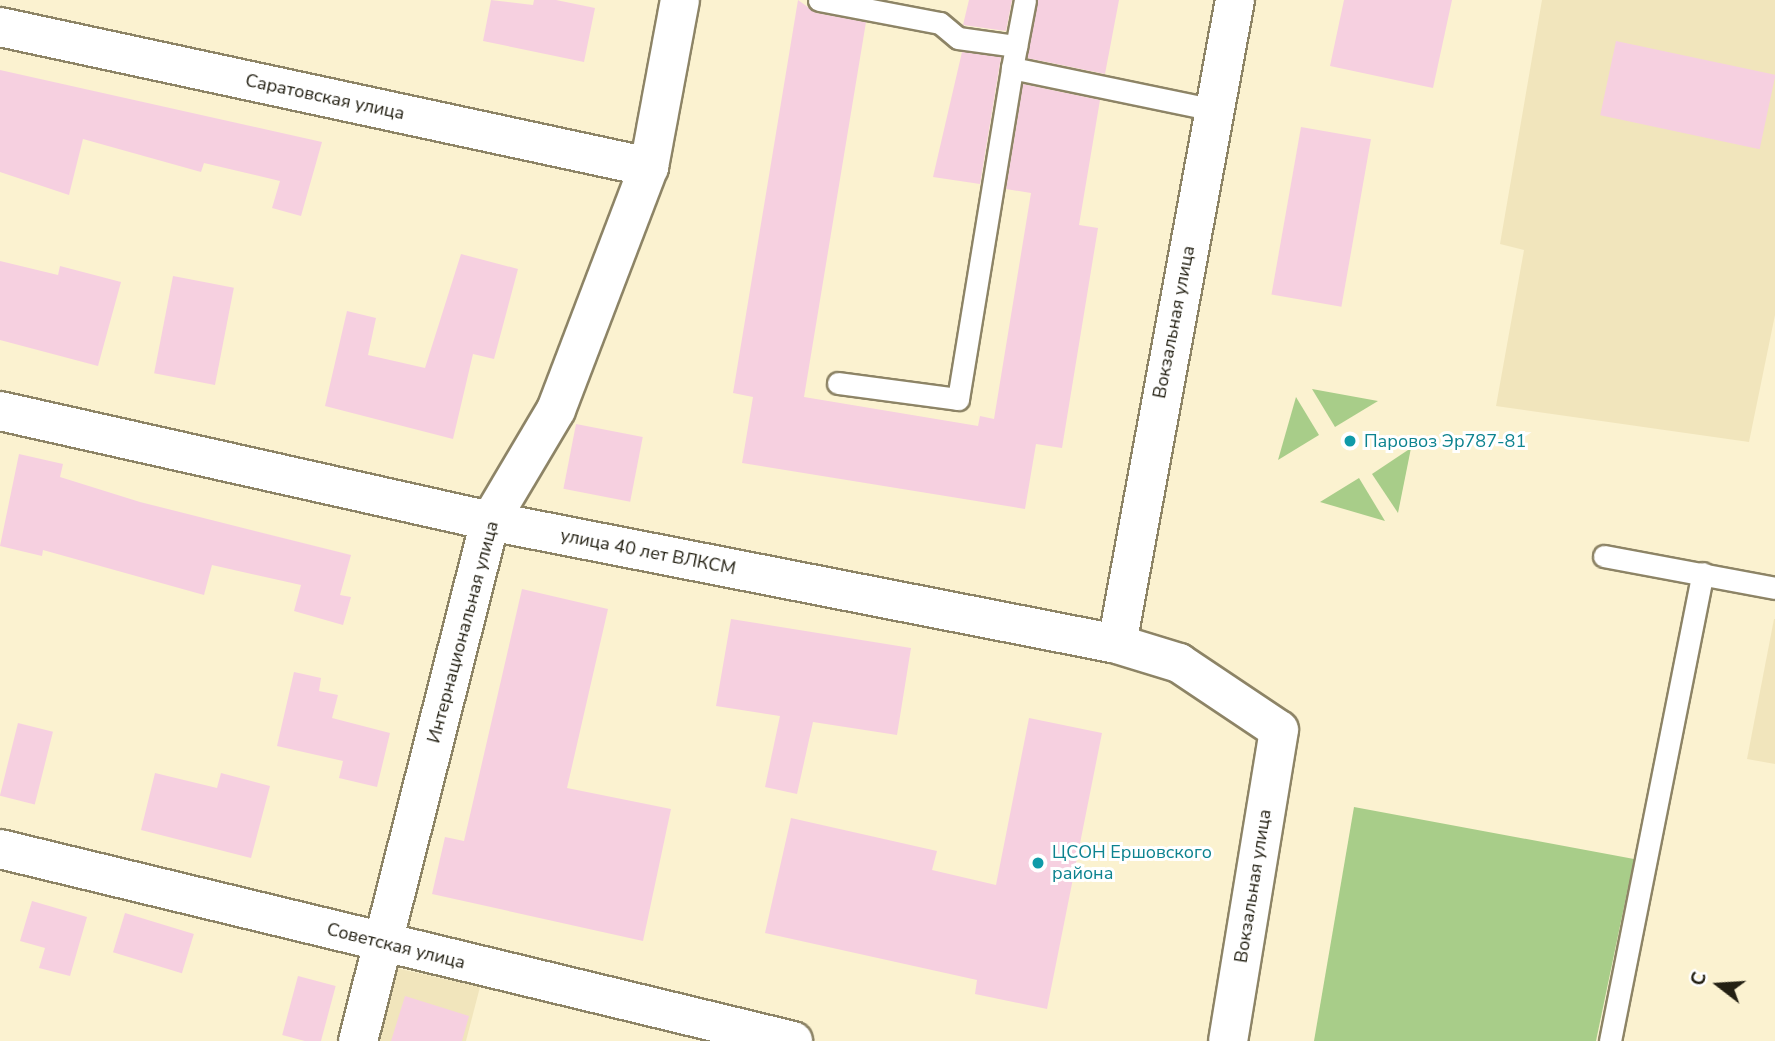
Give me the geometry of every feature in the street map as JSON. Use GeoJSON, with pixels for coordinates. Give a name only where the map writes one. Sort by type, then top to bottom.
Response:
{"type":"FeatureCollection","features":[{"type":"Feature","properties":{"kind":"street","name":"Интернациональная улица"},"geometry":{"type":"LineString","coordinates":[[358,1041],[490,521],[556,410],[649,167],[680,0]]}},
{"type":"Feature","properties":{"kind":"street","name":"Вокзальная улица"},"geometry":{"type":"LineString","coordinates":[[1117,644],[1235,0]]}},
{"type":"Feature","properties":{"kind":"street","name":"Саратовская улица"},"geometry":{"type":"LineString","coordinates":[[0,27],[649,167]]}},
{"type":"Feature","properties":{"kind":"street","name":"улица 40 лет ВЛКСМ"},"geometry":{"type":"LineString","coordinates":[[0,411],[490,521],[1117,644],[1179,663],[1279,730]]}},
{"type":"Feature","properties":{"kind":"street","name":"Вокзальная улица"},"geometry":{"type":"LineString","coordinates":[[1228,1041],[1279,730]]}},
{"type":"Feature","properties":{"kind":"street","name":"Советская улица"},"geometry":{"type":"LineString","coordinates":[[0,849],[793,1041]]}},
{"type":"Feature","properties":{"kind":"lane"},"geometry":{"type":"LineString","coordinates":[[818,0],[940,23],[958,38],[1016,46]]}},
{"type":"Feature","properties":{"kind":"lane"},"geometry":{"type":"LineString","coordinates":[[838,383],[958,398],[1025,0]]}},
{"type":"Feature","properties":{"kind":"lane"},"geometry":{"type":"LineString","coordinates":[[1012,68],[1215,110]]}},
{"type":"Feature","properties":{"kind":"lane"},"geometry":{"type":"LineString","coordinates":[[1604,556],[1775,588]]}},
{"type":"Feature","properties":{"kind":"lane"},"geometry":{"type":"LineString","coordinates":[[1610,1041],[1703,573]]}},
{"type":"Feature","properties":{"kind":"shaded area"},"geometry":{"type":"Polygon","coordinates":[[[1542,0],[1775,0],[1775,315],[1749,442],[1496,406],[1524,250],[1500,244],[1542,0]]]}},
{"type":"Feature","properties":{"kind":"shaded area"},"geometry":{"type":"Polygon","coordinates":[[[1775,619],[1775,764],[1747,759],[1775,619]]]}},
{"type":"Feature","properties":{"kind":"shaded area"},"geometry":{"type":"Polygon","coordinates":[[[387,966],[480,987],[466,1041],[369,1041],[387,966]]]}},
{"type":"Feature","properties":{"kind":"green space"},"geometry":{"type":"Polygon","coordinates":[[[1312,389],[1378,401],[1335,427],[1312,389]]]}},
{"type":"Feature","properties":{"kind":"green space"},"geometry":{"type":"Polygon","coordinates":[[[1296,397],[1319,435],[1278,460],[1296,397]]]}},
{"type":"Feature","properties":{"kind":"green space"},"geometry":{"type":"Polygon","coordinates":[[[1411,448],[1398,513],[1372,474],[1411,448]]]}},
{"type":"Feature","properties":{"kind":"green space"},"geometry":{"type":"Polygon","coordinates":[[[1359,478],[1385,521],[1320,502],[1359,478]]]}},
{"type":"Feature","properties":{"kind":"green space"},"geometry":{"type":"Polygon","coordinates":[[[1354,807],[1634,859],[1596,1041],[1314,1041],[1354,807]]]}},
{"type":"Feature","properties":{"kind":"building"},"geometry":{"type":"Polygon","coordinates":[[[491,0],[533,5],[534,0],[556,0],[595,8],[584,62],[483,41],[491,0]]]}},
{"type":"Feature","properties":{"kind":"building"},"geometry":{"type":"Polygon","coordinates":[[[798,0],[816,13],[866,22],[804,397],[978,426],[980,416],[994,419],[1031,193],[1006,189],[1023,84],[1100,100],[1079,225],[1098,228],[1062,448],[1036,444],[1025,509],[742,463],[753,397],[733,393],[798,0]]]}},
{"type":"Feature","properties":{"kind":"building"},"geometry":{"type":"Polygon","coordinates":[[[969,0],[1012,0],[1006,31],[963,25],[969,0]]]}},
{"type":"Feature","properties":{"kind":"building"},"geometry":{"type":"Polygon","coordinates":[[[1038,0],[1119,0],[1105,74],[1027,58],[1038,0]]]}},
{"type":"Feature","properties":{"kind":"building"},"geometry":{"type":"Polygon","coordinates":[[[1344,0],[1452,0],[1433,88],[1330,66],[1344,0]]]}},
{"type":"Feature","properties":{"kind":"building"},"geometry":{"type":"Polygon","coordinates":[[[1616,41],[1775,75],[1760,149],[1600,115],[1616,41]]]}},
{"type":"Feature","properties":{"kind":"building"},"geometry":{"type":"Polygon","coordinates":[[[962,52],[1001,57],[980,184],[933,177],[962,52]]]}},
{"type":"Feature","properties":{"kind":"building"},"geometry":{"type":"Polygon","coordinates":[[[0,70],[322,142],[301,216],[272,208],[280,181],[204,163],[201,172],[83,139],[69,195],[0,172],[0,70]]]}},
{"type":"Feature","properties":{"kind":"building"},"geometry":{"type":"Polygon","coordinates":[[[1301,127],[1371,139],[1341,307],[1271,294],[1301,127]]]}},
{"type":"Feature","properties":{"kind":"building"},"geometry":{"type":"Polygon","coordinates":[[[461,254],[518,269],[494,359],[473,354],[453,439],[325,406],[347,311],[376,318],[368,355],[425,368],[461,254]]]}},
{"type":"Feature","properties":{"kind":"building"},"geometry":{"type":"Polygon","coordinates":[[[0,261],[58,275],[60,266],[121,282],[98,366],[0,340],[0,261]]]}},
{"type":"Feature","properties":{"kind":"building"},"geometry":{"type":"Polygon","coordinates":[[[173,276],[234,288],[215,385],[154,373],[173,276]]]}},
{"type":"Feature","properties":{"kind":"building"},"geometry":{"type":"Polygon","coordinates":[[[576,424],[643,437],[630,502],[563,489],[576,424]]]}},
{"type":"Feature","properties":{"kind":"building"},"geometry":{"type":"Polygon","coordinates":[[[19,454],[63,464],[60,477],[140,502],[351,555],[340,595],[351,597],[343,625],[294,611],[301,585],[212,565],[204,595],[43,550],[42,556],[0,546],[19,454]]]}},
{"type":"Feature","properties":{"kind":"building"},"geometry":{"type":"Polygon","coordinates":[[[522,589],[608,609],[567,788],[671,809],[643,941],[432,894],[445,837],[464,841],[522,589]]]}},
{"type":"Feature","properties":{"kind":"building"},"geometry":{"type":"Polygon","coordinates":[[[731,619],[911,648],[897,735],[813,722],[797,794],[765,787],[780,716],[716,706],[731,619]]]}},
{"type":"Feature","properties":{"kind":"building"},"geometry":{"type":"Polygon","coordinates":[[[294,672],[321,678],[319,691],[338,695],[332,718],[390,733],[377,787],[339,778],[343,761],[277,746],[294,672]]]}},
{"type":"Feature","properties":{"kind":"building"},"geometry":{"type":"Polygon","coordinates":[[[1029,718],[1102,733],[1047,1009],[975,994],[977,980],[765,933],[791,818],[937,851],[932,870],[996,885],[1029,718]]]}},
{"type":"Feature","properties":{"kind":"building"},"geometry":{"type":"Polygon","coordinates":[[[18,723],[53,732],[35,804],[0,796],[18,723]]]}},
{"type":"Feature","properties":{"kind":"building"},"geometry":{"type":"Polygon","coordinates":[[[155,773],[217,788],[221,773],[270,786],[251,858],[141,830],[155,773]]]}},
{"type":"Feature","properties":{"kind":"building"},"geometry":{"type":"Polygon","coordinates":[[[32,901],[87,917],[70,976],[39,968],[45,948],[20,941],[32,901]]]}},
{"type":"Feature","properties":{"kind":"building"},"geometry":{"type":"Polygon","coordinates":[[[125,913],[194,934],[182,973],[113,952],[125,913]]]}},
{"type":"Feature","properties":{"kind":"building"},"geometry":{"type":"Polygon","coordinates":[[[298,976],[336,986],[321,1041],[305,1041],[282,1035],[298,976]]]}},
{"type":"Feature","properties":{"kind":"building"},"geometry":{"type":"Polygon","coordinates":[[[405,996],[469,1016],[462,1041],[391,1041],[405,996]]]}},
{"type":"Feature","properties":{"kind":"place","name":"Паровоз Эр787-81"},"geometry":{"type":"Point","coordinates":[1350,441]}},
{"type":"Feature","properties":{"kind":"place","name":"ЦСОН Ершовского района"},"geometry":{"type":"Point","coordinates":[1038,863]}}]}
